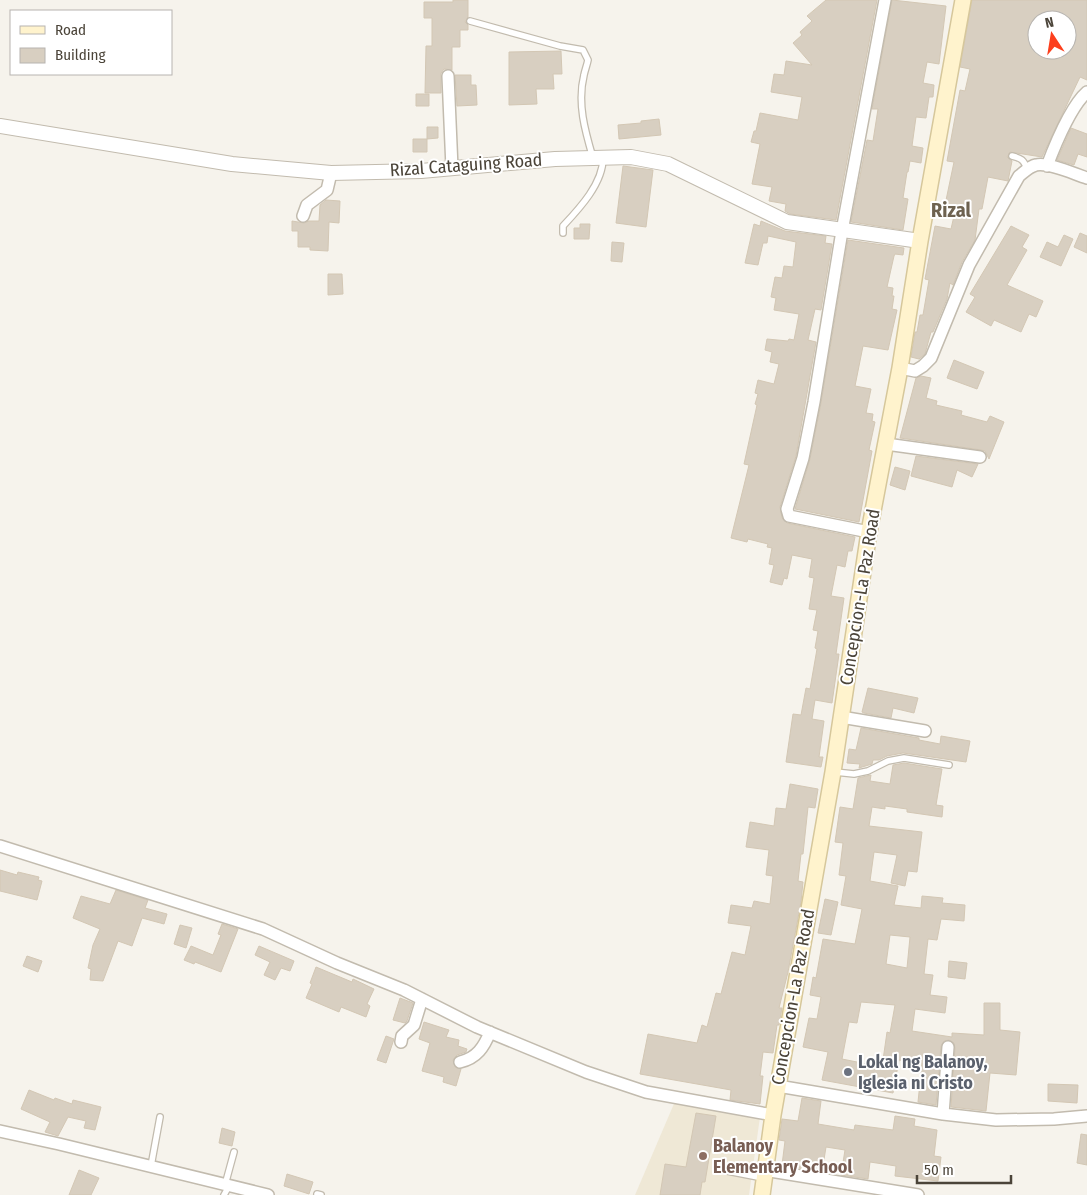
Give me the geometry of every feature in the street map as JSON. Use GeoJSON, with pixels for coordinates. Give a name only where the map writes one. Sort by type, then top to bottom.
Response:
{"type":"FeatureCollection","features":[{"type":"Feature","properties":{"kind":"main road","name":"Concepcion-La Paz Road"},"geometry":{"type":"LineString","coordinates":[[762,1195],[773,1115],[833,772],[869,532],[900,368],[920,241],[963,0]]}},
{"type":"Feature","properties":{"kind":"street"},"geometry":{"type":"LineString","coordinates":[[869,532],[789,516],[787,513],[804,449],[885,0]]}},
{"type":"Feature","properties":{"kind":"street"},"geometry":{"type":"LineString","coordinates":[[448,76],[452,168]]}},
{"type":"Feature","properties":{"kind":"street"},"geometry":{"type":"LineString","coordinates":[[1047,166],[1060,135],[1087,92]]}},
{"type":"Feature","properties":{"kind":"street","name":"Rizal Cataguing Road"},"geometry":{"type":"LineString","coordinates":[[0,126],[232,164],[331,173],[421,171],[555,159],[631,157],[668,164],[787,222],[920,241]]}},
{"type":"Feature","properties":{"kind":"street"},"geometry":{"type":"LineString","coordinates":[[900,368],[916,371],[931,358],[970,265],[1019,176],[1027,169],[1036,165],[1047,166],[1087,178]]}},
{"type":"Feature","properties":{"kind":"street"},"geometry":{"type":"LineString","coordinates":[[303,216],[307,205],[328,190],[331,173]]}},
{"type":"Feature","properties":{"kind":"street"},"geometry":{"type":"LineString","coordinates":[[886,444],[980,457]]}},
{"type":"Feature","properties":{"kind":"street"},"geometry":{"type":"LineString","coordinates":[[841,717],[925,731]]}},
{"type":"Feature","properties":{"kind":"street"},"geometry":{"type":"LineString","coordinates":[[0,846],[246,923],[422,999],[490,1032],[586,1072],[646,1092],[773,1115]]}},
{"type":"Feature","properties":{"kind":"street"},"geometry":{"type":"LineString","coordinates":[[401,1042],[402,1036],[414,1024],[422,999]]}},
{"type":"Feature","properties":{"kind":"street"},"geometry":{"type":"LineString","coordinates":[[460,1062],[469,1060],[477,1054],[485,1044],[490,1032]]}},
{"type":"Feature","properties":{"kind":"street"},"geometry":{"type":"LineString","coordinates":[[943,1114],[948,1047]]}},
{"type":"Feature","properties":{"kind":"street"},"geometry":{"type":"LineString","coordinates":[[778,1086],[943,1114],[996,1120],[1054,1119],[1087,1116]]}},
{"type":"Feature","properties":{"kind":"street"},"geometry":{"type":"LineString","coordinates":[[0,1131],[151,1166],[226,1188],[268,1195]]}},
{"type":"Feature","properties":{"kind":"street"},"geometry":{"type":"LineString","coordinates":[[764,1174],[918,1195]]}},
{"type":"Feature","properties":{"kind":"lane"},"geometry":{"type":"LineString","coordinates":[[470,21],[560,46],[583,50],[588,60],[582,89],[582,121],[603,166],[590,192],[563,226],[563,233]]}},
{"type":"Feature","properties":{"kind":"lane"},"geometry":{"type":"LineString","coordinates":[[1012,156],[1020,157],[1027,169]]}},
{"type":"Feature","properties":{"kind":"lane"},"geometry":{"type":"LineString","coordinates":[[833,772],[854,774],[868,771],[888,761],[904,758],[949,765]]}},
{"type":"Feature","properties":{"kind":"lane"},"geometry":{"type":"LineString","coordinates":[[151,1166],[160,1117]]}},
{"type":"Feature","properties":{"kind":"lane"},"geometry":{"type":"LineString","coordinates":[[226,1188],[234,1152]]}},
{"type":"Feature","properties":{"kind":"lane"},"geometry":{"type":"LineString","coordinates":[[717,1169],[764,1174]]}},
{"type":"Feature","properties":{"kind":"shaded area","name":"Balanoy Elementary School"},"geometry":{"type":"Polygon","coordinates":[[[676,1099],[760,1117],[749,1195],[635,1195],[676,1099]]]}},
{"type":"Feature","properties":{"kind":"building"},"geometry":{"type":"Polygon","coordinates":[[[453,0],[468,0],[468,17],[465,22],[468,25],[468,30],[460,30],[460,47],[452,47],[452,70],[444,69],[441,73],[441,93],[425,93],[426,46],[432,46],[432,18],[424,18],[424,2],[453,2],[453,0]]]}},
{"type":"Feature","properties":{"kind":"building"},"geometry":{"type":"Polygon","coordinates":[[[826,0],[877,0],[836,220],[790,214],[785,211],[786,204],[769,201],[772,187],[752,184],[760,144],[751,142],[754,131],[756,131],[760,113],[798,120],[802,97],[771,92],[774,74],[784,75],[786,61],[812,65],[793,43],[802,35],[800,32],[812,21],[807,16],[826,0]]]}},
{"type":"Feature","properties":{"kind":"building"},"geometry":{"type":"Polygon","coordinates":[[[892,0],[946,6],[939,64],[927,62],[923,83],[934,85],[933,97],[929,97],[926,118],[916,117],[912,146],[923,148],[921,163],[910,161],[907,172],[903,198],[908,199],[903,230],[851,222],[867,140],[873,141],[878,109],[872,109],[892,0]]]}},
{"type":"Feature","properties":{"kind":"building"},"geometry":{"type":"Polygon","coordinates":[[[972,0],[1087,0],[1087,80],[1080,77],[1042,157],[1010,152],[1007,157],[1012,161],[1008,181],[988,177],[982,209],[979,209],[975,240],[962,262],[953,285],[950,283],[947,299],[933,332],[931,332],[925,354],[919,359],[911,357],[915,332],[917,332],[920,315],[923,315],[929,280],[925,279],[935,226],[951,229],[956,207],[945,205],[954,162],[947,161],[960,90],[965,91],[970,69],[960,67],[972,0]]]}},
{"type":"Feature","properties":{"kind":"building"},"geometry":{"type":"Polygon","coordinates":[[[561,51],[562,74],[553,74],[554,89],[536,89],[537,104],[509,105],[509,52],[561,51]]]}},
{"type":"Feature","properties":{"kind":"building"},"geometry":{"type":"Polygon","coordinates":[[[455,75],[471,75],[471,85],[476,85],[477,105],[457,106],[455,75]]]}},
{"type":"Feature","properties":{"kind":"building"},"geometry":{"type":"Polygon","coordinates":[[[416,94],[429,94],[429,106],[416,106],[416,94]]]}},
{"type":"Feature","properties":{"kind":"building"},"geometry":{"type":"Polygon","coordinates":[[[659,119],[661,135],[619,139],[618,125],[659,119]]]}},
{"type":"Feature","properties":{"kind":"building"},"geometry":{"type":"Polygon","coordinates":[[[427,127],[438,127],[438,138],[427,139],[427,127]]]}},
{"type":"Feature","properties":{"kind":"building"},"geometry":{"type":"Polygon","coordinates":[[[1071,128],[1087,134],[1087,157],[1078,154],[1074,165],[1057,160],[1071,128]]]}},
{"type":"Feature","properties":{"kind":"building"},"geometry":{"type":"Polygon","coordinates":[[[413,139],[427,139],[427,152],[413,152],[413,139]]]}},
{"type":"Feature","properties":{"kind":"building"},"geometry":{"type":"Polygon","coordinates":[[[623,166],[653,170],[646,227],[616,223],[623,166]]]}},
{"type":"Feature","properties":{"kind":"building"},"geometry":{"type":"Polygon","coordinates":[[[326,200],[340,201],[339,223],[329,222],[328,251],[310,250],[310,247],[298,247],[298,231],[292,231],[292,221],[304,223],[319,221],[320,205],[326,200]]]}},
{"type":"Feature","properties":{"kind":"building"},"geometry":{"type":"Polygon","coordinates":[[[761,221],[785,231],[826,236],[825,243],[832,244],[821,310],[815,309],[808,340],[816,342],[796,456],[780,507],[782,518],[787,523],[855,537],[852,551],[848,551],[845,567],[837,565],[831,596],[844,598],[836,654],[839,654],[832,703],[815,700],[812,719],[824,721],[819,757],[823,757],[821,767],[786,762],[793,714],[801,715],[806,688],[810,689],[817,649],[815,648],[818,631],[813,630],[817,610],[809,609],[814,578],[809,577],[812,559],[792,555],[787,579],[784,578],[782,585],[770,582],[774,565],[769,564],[772,548],[767,547],[768,544],[748,539],[747,542],[731,538],[749,465],[744,464],[757,405],[755,404],[758,394],[755,393],[758,380],[774,384],[779,364],[770,362],[772,352],[765,350],[767,339],[794,340],[799,314],[774,310],[776,298],[771,297],[775,277],[782,278],[784,266],[793,267],[796,242],[768,236],[767,243],[763,243],[758,265],[745,263],[754,224],[760,226],[761,221]]]}},
{"type":"Feature","properties":{"kind":"building"},"geometry":{"type":"Polygon","coordinates":[[[580,224],[590,224],[589,239],[574,239],[574,228],[580,228],[580,224]]]}},
{"type":"Feature","properties":{"kind":"building"},"geometry":{"type":"Polygon","coordinates":[[[1011,226],[1029,235],[1022,247],[1027,250],[1007,285],[1043,301],[1036,317],[1029,314],[1021,332],[994,320],[991,326],[966,312],[975,297],[970,294],[1011,226]]]}},
{"type":"Feature","properties":{"kind":"building"},"geometry":{"type":"Polygon","coordinates":[[[1080,233],[1087,236],[1087,253],[1074,247],[1080,233]]]}},
{"type":"Feature","properties":{"kind":"building"},"geometry":{"type":"Polygon","coordinates":[[[1064,235],[1073,239],[1061,266],[1040,257],[1047,242],[1058,247],[1064,235]]]}},
{"type":"Feature","properties":{"kind":"building"},"geometry":{"type":"Polygon","coordinates":[[[848,240],[904,248],[903,255],[895,254],[894,256],[887,287],[893,288],[892,309],[897,310],[888,350],[863,346],[855,386],[871,389],[866,413],[873,414],[872,421],[875,422],[869,450],[872,451],[859,522],[795,509],[810,459],[848,240]]]}},
{"type":"Feature","properties":{"kind":"building"},"geometry":{"type":"Polygon","coordinates":[[[612,242],[624,243],[622,262],[611,261],[612,242]]]}},
{"type":"Feature","properties":{"kind":"building"},"geometry":{"type":"Polygon","coordinates":[[[328,274],[342,274],[343,294],[328,295],[328,274]]]}},
{"type":"Feature","properties":{"kind":"building"},"geometry":{"type":"Polygon","coordinates":[[[954,360],[984,372],[977,389],[947,378],[954,360]]]}},
{"type":"Feature","properties":{"kind":"building"},"geometry":{"type":"Polygon","coordinates":[[[921,376],[931,378],[926,398],[937,401],[936,405],[962,411],[961,415],[987,422],[990,416],[1004,422],[989,459],[985,451],[981,450],[900,438],[916,378],[921,376]]]}},
{"type":"Feature","properties":{"kind":"building"},"geometry":{"type":"Polygon","coordinates":[[[916,456],[978,464],[972,477],[957,470],[952,487],[911,476],[916,456]]]}},
{"type":"Feature","properties":{"kind":"building"},"geometry":{"type":"Polygon","coordinates":[[[895,467],[910,471],[905,490],[890,485],[895,467]]]}},
{"type":"Feature","properties":{"kind":"building"},"geometry":{"type":"Polygon","coordinates":[[[868,688],[918,698],[914,713],[893,708],[891,718],[862,712],[868,688]]]}},
{"type":"Feature","properties":{"kind":"building"},"geometry":{"type":"Polygon","coordinates":[[[861,728],[919,738],[919,740],[940,744],[941,736],[970,741],[966,762],[903,753],[873,760],[872,764],[859,768],[860,764],[847,763],[849,749],[856,750],[861,728]]]}},
{"type":"Feature","properties":{"kind":"building"},"geometry":{"type":"Polygon","coordinates":[[[904,763],[942,769],[936,805],[943,806],[942,817],[907,812],[907,809],[885,806],[885,809],[872,807],[869,826],[922,832],[917,872],[908,871],[905,886],[891,883],[897,855],[874,852],[870,881],[898,886],[894,905],[921,908],[922,896],[943,898],[942,903],[965,905],[964,921],[941,919],[937,940],[928,939],[924,974],[933,975],[930,995],[947,997],[945,1013],[915,1009],[912,1031],[952,1037],[952,1033],[984,1035],[984,1003],[1000,1003],[1000,1030],[1020,1032],[1016,1075],[990,1073],[986,1111],[951,1107],[955,1048],[954,1043],[949,1040],[944,1041],[941,1046],[936,1105],[918,1102],[922,1063],[899,1060],[893,1093],[822,1080],[828,1052],[803,1047],[809,1018],[817,1019],[821,997],[810,995],[813,977],[816,978],[823,939],[855,944],[862,909],[841,905],[846,876],[839,875],[843,843],[835,842],[840,807],[853,809],[858,778],[871,775],[870,781],[890,784],[893,765],[904,763]],[[890,935],[886,964],[907,968],[910,937],[890,935]],[[861,1002],[857,1023],[849,1022],[842,1059],[882,1067],[887,1032],[890,1033],[895,1005],[861,1002]]]}},
{"type":"Feature","properties":{"kind":"building"},"geometry":{"type":"Polygon","coordinates":[[[790,784],[818,789],[815,808],[808,807],[798,881],[803,882],[801,902],[779,1008],[782,1008],[779,1025],[777,1025],[773,1053],[763,1052],[760,1076],[763,1076],[760,1104],[730,1100],[731,1090],[640,1074],[648,1034],[697,1043],[702,1025],[707,1027],[716,993],[721,994],[732,952],[745,955],[751,926],[728,923],[731,905],[752,908],[754,901],[770,904],[773,876],[766,875],[769,850],[746,847],[750,822],[774,826],[776,808],[786,809],[790,784]]]}},
{"type":"Feature","properties":{"kind":"building"},"geometry":{"type":"Polygon","coordinates":[[[0,870],[17,875],[18,872],[39,877],[38,880],[42,881],[37,900],[0,891],[0,870]]]}},
{"type":"Feature","properties":{"kind":"building"},"geometry":{"type":"Polygon","coordinates":[[[116,890],[148,900],[145,908],[167,914],[164,924],[142,918],[132,946],[118,941],[103,981],[90,980],[91,969],[88,968],[93,945],[100,929],[73,918],[81,896],[110,904],[116,890]]]}},
{"type":"Feature","properties":{"kind":"building"},"geometry":{"type":"Polygon","coordinates":[[[825,899],[838,902],[831,935],[818,933],[825,899]]]}},
{"type":"Feature","properties":{"kind":"building"},"geometry":{"type":"Polygon","coordinates":[[[222,924],[238,929],[221,972],[184,960],[191,946],[213,955],[221,935],[218,934],[222,924]]]}},
{"type":"Feature","properties":{"kind":"building"},"geometry":{"type":"Polygon","coordinates":[[[180,925],[192,928],[186,948],[174,944],[180,925]]]}},
{"type":"Feature","properties":{"kind":"building"},"geometry":{"type":"Polygon","coordinates":[[[259,946],[294,961],[290,971],[281,968],[275,980],[264,975],[270,962],[255,955],[259,946]]]}},
{"type":"Feature","properties":{"kind":"building"},"geometry":{"type":"Polygon","coordinates":[[[27,956],[42,961],[38,972],[23,966],[27,956]]]}},
{"type":"Feature","properties":{"kind":"building"},"geometry":{"type":"Polygon","coordinates":[[[949,961],[967,963],[965,979],[948,977],[949,961]]]}},
{"type":"Feature","properties":{"kind":"building"},"geometry":{"type":"Polygon","coordinates":[[[316,967],[352,982],[353,979],[374,989],[367,1004],[370,1006],[366,1017],[341,1007],[339,1012],[306,998],[316,967]]]}},
{"type":"Feature","properties":{"kind":"building"},"geometry":{"type":"Polygon","coordinates":[[[400,998],[413,1003],[405,1023],[393,1020],[400,998]]]}},
{"type":"Feature","properties":{"kind":"building"},"geometry":{"type":"Polygon","coordinates":[[[424,1022],[449,1030],[446,1037],[459,1040],[458,1046],[467,1049],[466,1052],[457,1055],[453,1060],[455,1067],[461,1069],[456,1086],[443,1082],[444,1077],[422,1071],[430,1043],[419,1039],[424,1022]]]}},
{"type":"Feature","properties":{"kind":"building"},"geometry":{"type":"Polygon","coordinates":[[[386,1036],[394,1039],[386,1063],[377,1060],[386,1036]]]}},
{"type":"Feature","properties":{"kind":"building"},"geometry":{"type":"Polygon","coordinates":[[[1048,1084],[1078,1085],[1077,1103],[1048,1101],[1048,1084]]]}},
{"type":"Feature","properties":{"kind":"building"},"geometry":{"type":"Polygon","coordinates":[[[29,1090],[54,1100],[55,1098],[72,1104],[73,1100],[101,1107],[95,1130],[84,1128],[86,1121],[68,1117],[58,1136],[45,1132],[50,1122],[21,1109],[29,1090]]]}},
{"type":"Feature","properties":{"kind":"building"},"geometry":{"type":"Polygon","coordinates":[[[802,1098],[821,1101],[818,1124],[854,1130],[855,1125],[893,1130],[895,1116],[915,1119],[914,1126],[937,1130],[934,1156],[941,1157],[938,1181],[895,1176],[896,1166],[870,1162],[868,1179],[841,1175],[845,1150],[826,1147],[822,1172],[782,1165],[785,1141],[779,1140],[782,1119],[798,1121],[802,1098]]]}},
{"type":"Feature","properties":{"kind":"building"},"geometry":{"type":"Polygon","coordinates":[[[696,1113],[716,1116],[705,1182],[702,1182],[700,1195],[660,1195],[665,1164],[686,1167],[696,1113]]]}},
{"type":"Feature","properties":{"kind":"building"},"geometry":{"type":"Polygon","coordinates":[[[222,1128],[235,1132],[232,1146],[219,1143],[222,1128]]]}},
{"type":"Feature","properties":{"kind":"building"},"geometry":{"type":"Polygon","coordinates":[[[1081,1134],[1087,1135],[1087,1165],[1077,1163],[1081,1134]]]}},
{"type":"Feature","properties":{"kind":"building"},"geometry":{"type":"Polygon","coordinates":[[[79,1170],[99,1178],[91,1195],[69,1195],[79,1170]]]}},
{"type":"Feature","properties":{"kind":"building"},"geometry":{"type":"Polygon","coordinates":[[[287,1174],[313,1182],[309,1194],[284,1186],[287,1174]]]}},
{"type":"Feature","properties":{"kind":"place","name":"Lokal ng Balanoy, Iglesia ni Cristo"},"geometry":{"type":"Point","coordinates":[848,1072]}},
{"type":"Feature","properties":{"kind":"place","name":"Balanoy Elementary School"},"geometry":{"type":"Point","coordinates":[703,1156]}},
{"type":"Feature","properties":{"kind":"district","name":"Rizal"},"geometry":{"type":"Point","coordinates":[951,210]}}]}
